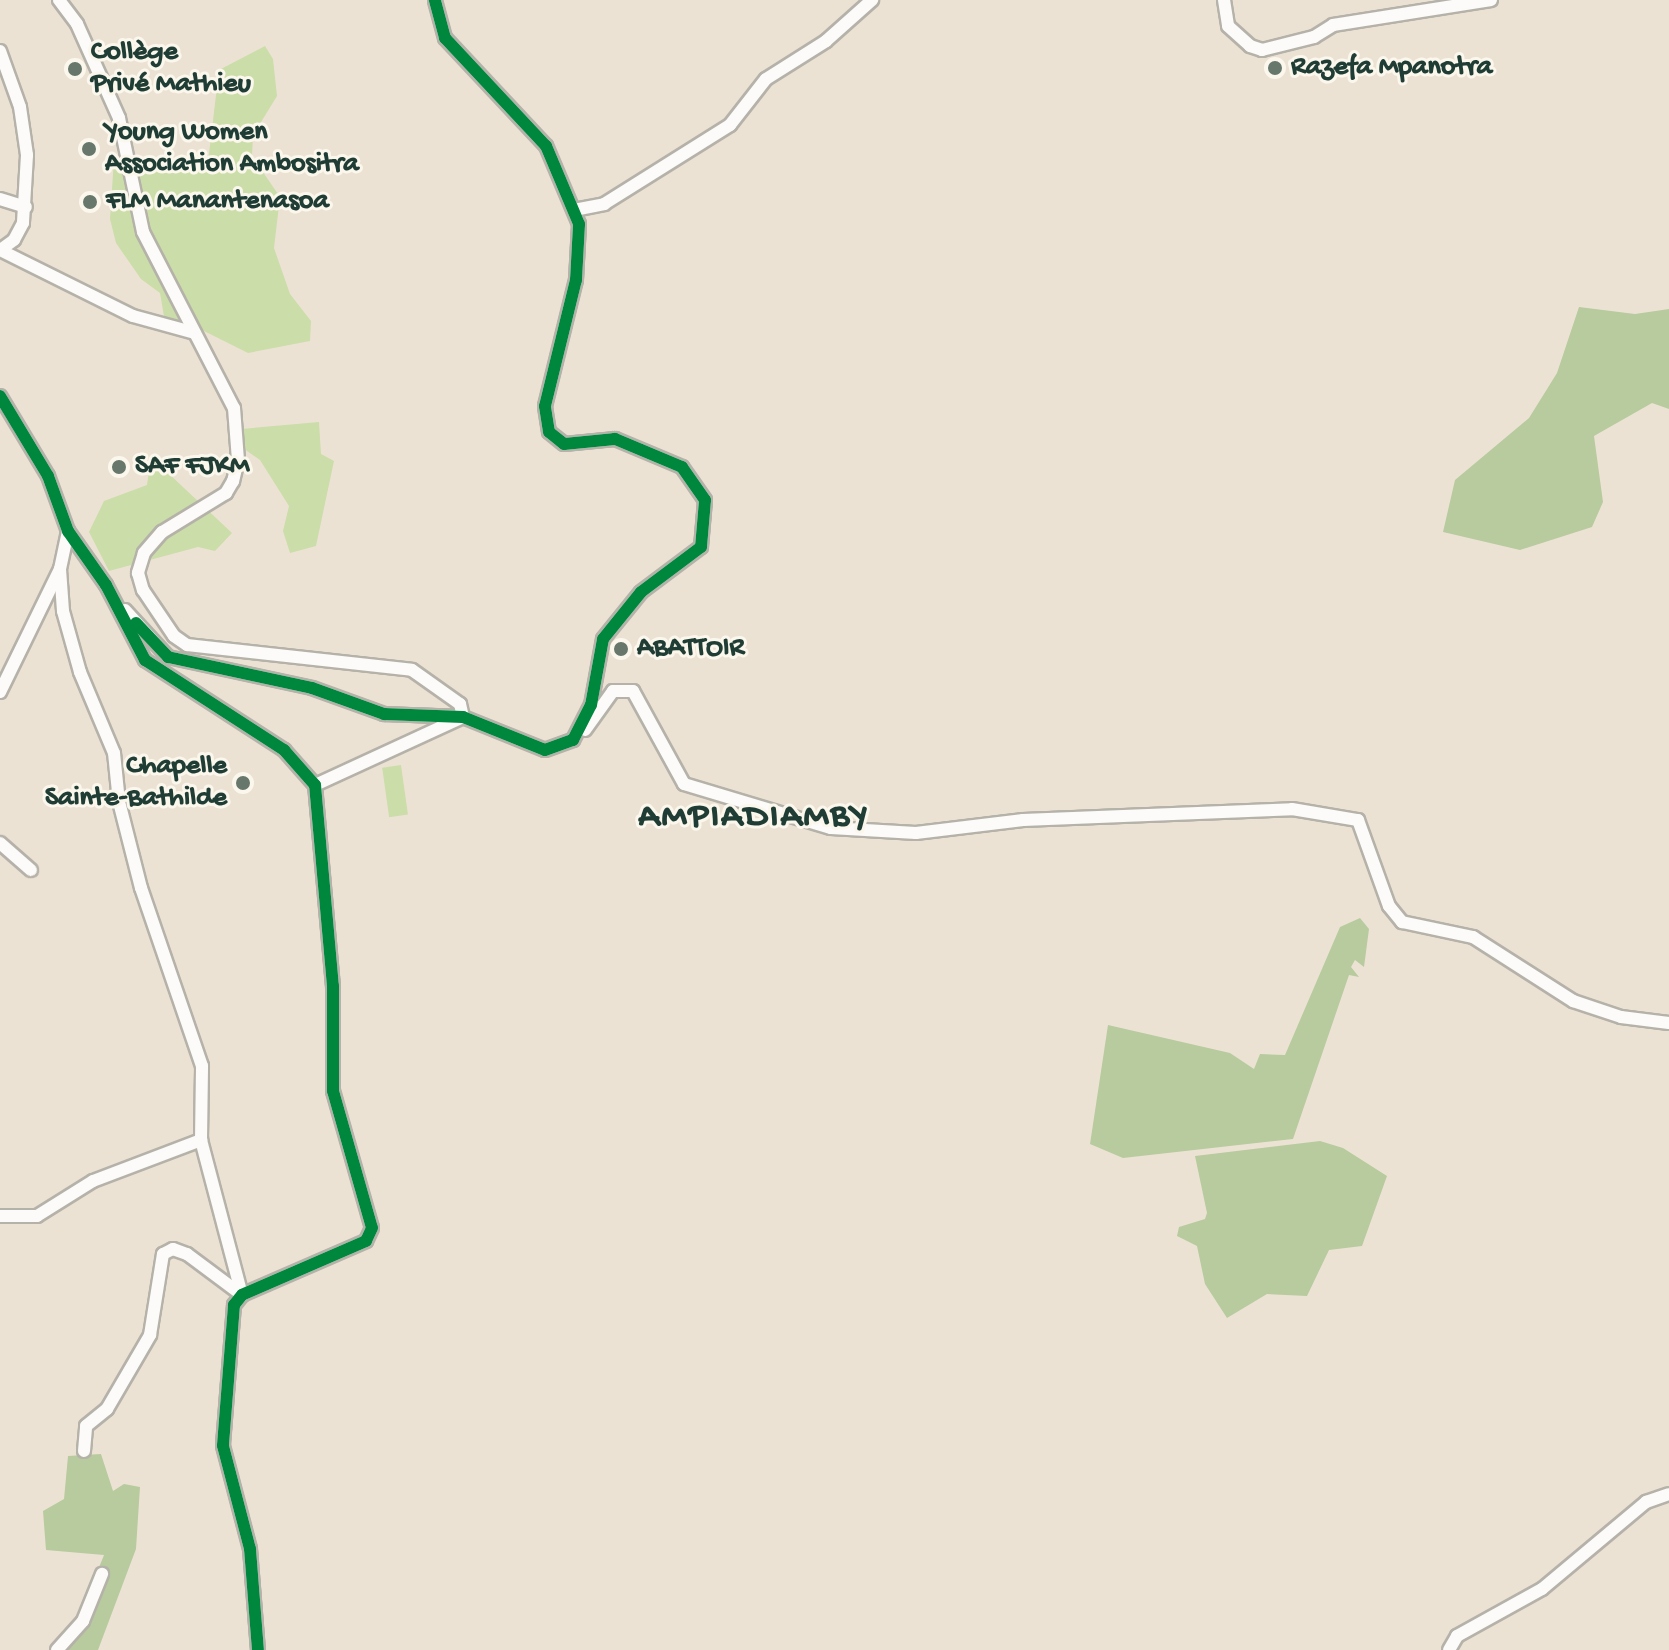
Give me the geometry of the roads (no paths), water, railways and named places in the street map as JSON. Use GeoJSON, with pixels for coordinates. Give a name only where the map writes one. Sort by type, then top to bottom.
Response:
{"type":"FeatureCollection","features":[{"type":"Feature","properties":{"kind":"street"},"geometry":{"type":"LineString","coordinates":[[59,0],[77,24],[119,118],[143,232],[234,408],[238,460],[226,493],[183,516],[144,553],[138,573],[143,590],[174,636],[187,645],[412,670],[460,704],[463,717]]}},
{"type":"Feature","properties":{"kind":"street"},"geometry":{"type":"LineString","coordinates":[[435,0],[445,38],[546,146],[574,210],[580,250],[545,406],[549,432],[564,444],[615,439],[682,467],[705,500],[707,520],[701,547],[641,592],[603,639],[591,705],[573,740]]}},
{"type":"Feature","properties":{"kind":"street"},"geometry":{"type":"LineString","coordinates":[[574,210],[604,204],[730,125],[766,79],[826,41],[872,0]]}},
{"type":"Feature","properties":{"kind":"street"},"geometry":{"type":"LineString","coordinates":[[1224,0],[1228,26],[1262,50],[1314,37],[1333,25],[1491,0]]}},
{"type":"Feature","properties":{"kind":"street"},"geometry":{"type":"LineString","coordinates":[[0,51],[20,107],[26,207],[14,240],[0,250],[133,316],[195,333]]}},
{"type":"Feature","properties":{"kind":"street"},"geometry":{"type":"LineString","coordinates":[[0,199],[26,207]]}},
{"type":"Feature","properties":{"kind":"street"},"geometry":{"type":"LineString","coordinates":[[0,396],[48,476],[68,531],[106,585],[168,657],[312,688],[384,714],[463,717],[530,747],[557,748],[581,736],[613,691],[633,691],[684,784],[831,828],[916,833],[1023,820],[1292,809],[1358,820],[1389,906],[1402,922],[1473,937],[1573,1001],[1621,1017],[1669,1023]]}},
{"type":"Feature","properties":{"kind":"street"},"geometry":{"type":"LineString","coordinates":[[68,531],[60,569],[63,611],[80,672],[114,753],[119,802],[141,888],[202,1066],[201,1140],[242,1295]]}},
{"type":"Feature","properties":{"kind":"street"},"geometry":{"type":"LineString","coordinates":[[0,692],[3,676],[60,569]]}},
{"type":"Feature","properties":{"kind":"street"},"geometry":{"type":"LineString","coordinates":[[106,585],[145,660],[284,750],[315,785],[333,986],[333,1091],[372,1228],[366,1241],[242,1295],[234,1305],[223,1446],[250,1549],[258,1650]]}},
{"type":"Feature","properties":{"kind":"street"},"geometry":{"type":"LineString","coordinates":[[315,785],[463,717]]}},
{"type":"Feature","properties":{"kind":"street"},"geometry":{"type":"LineString","coordinates":[[0,843],[31,870]]}},
{"type":"Feature","properties":{"kind":"street"},"geometry":{"type":"LineString","coordinates":[[0,1216],[37,1216],[93,1181],[201,1140]]}},
{"type":"Feature","properties":{"kind":"street"},"geometry":{"type":"LineString","coordinates":[[84,1451],[86,1426],[107,1409],[150,1335],[163,1254],[173,1249],[187,1254],[242,1295]]}},
{"type":"Feature","properties":{"kind":"street"},"geometry":{"type":"LineString","coordinates":[[1449,1650],[1457,1636],[1542,1589],[1646,1502],[1669,1494]]}},
{"type":"Feature","properties":{"kind":"street"},"geometry":{"type":"LineString","coordinates":[[57,1650],[83,1621],[102,1574]]}},
{"type":"Feature","properties":{"kind":"place","name":"Razefa Mpanotra"},"geometry":{"type":"Point","coordinates":[1275,68]}},
{"type":"Feature","properties":{"kind":"place","name":"Collège Privé Mathieu"},"geometry":{"type":"Point","coordinates":[75,69]}},
{"type":"Feature","properties":{"kind":"place","name":"Young Women Association Ambositra"},"geometry":{"type":"Point","coordinates":[89,149]}},
{"type":"Feature","properties":{"kind":"place","name":"FLM Manantenasoa"},"geometry":{"type":"Point","coordinates":[90,202]}},
{"type":"Feature","properties":{"kind":"place","name":"SAF FJKM"},"geometry":{"type":"Point","coordinates":[119,467]}},
{"type":"Feature","properties":{"kind":"place","name":"ABATTOIR"},"geometry":{"type":"Point","coordinates":[621,649]}},
{"type":"Feature","properties":{"kind":"place","name":"Chapelle Sainte-Bathilde"},"geometry":{"type":"Point","coordinates":[243,783]}},
{"type":"Feature","properties":{"kind":"district","name":"AMPIADIAMBY"},"geometry":{"type":"Point","coordinates":[754,818]}}]}
